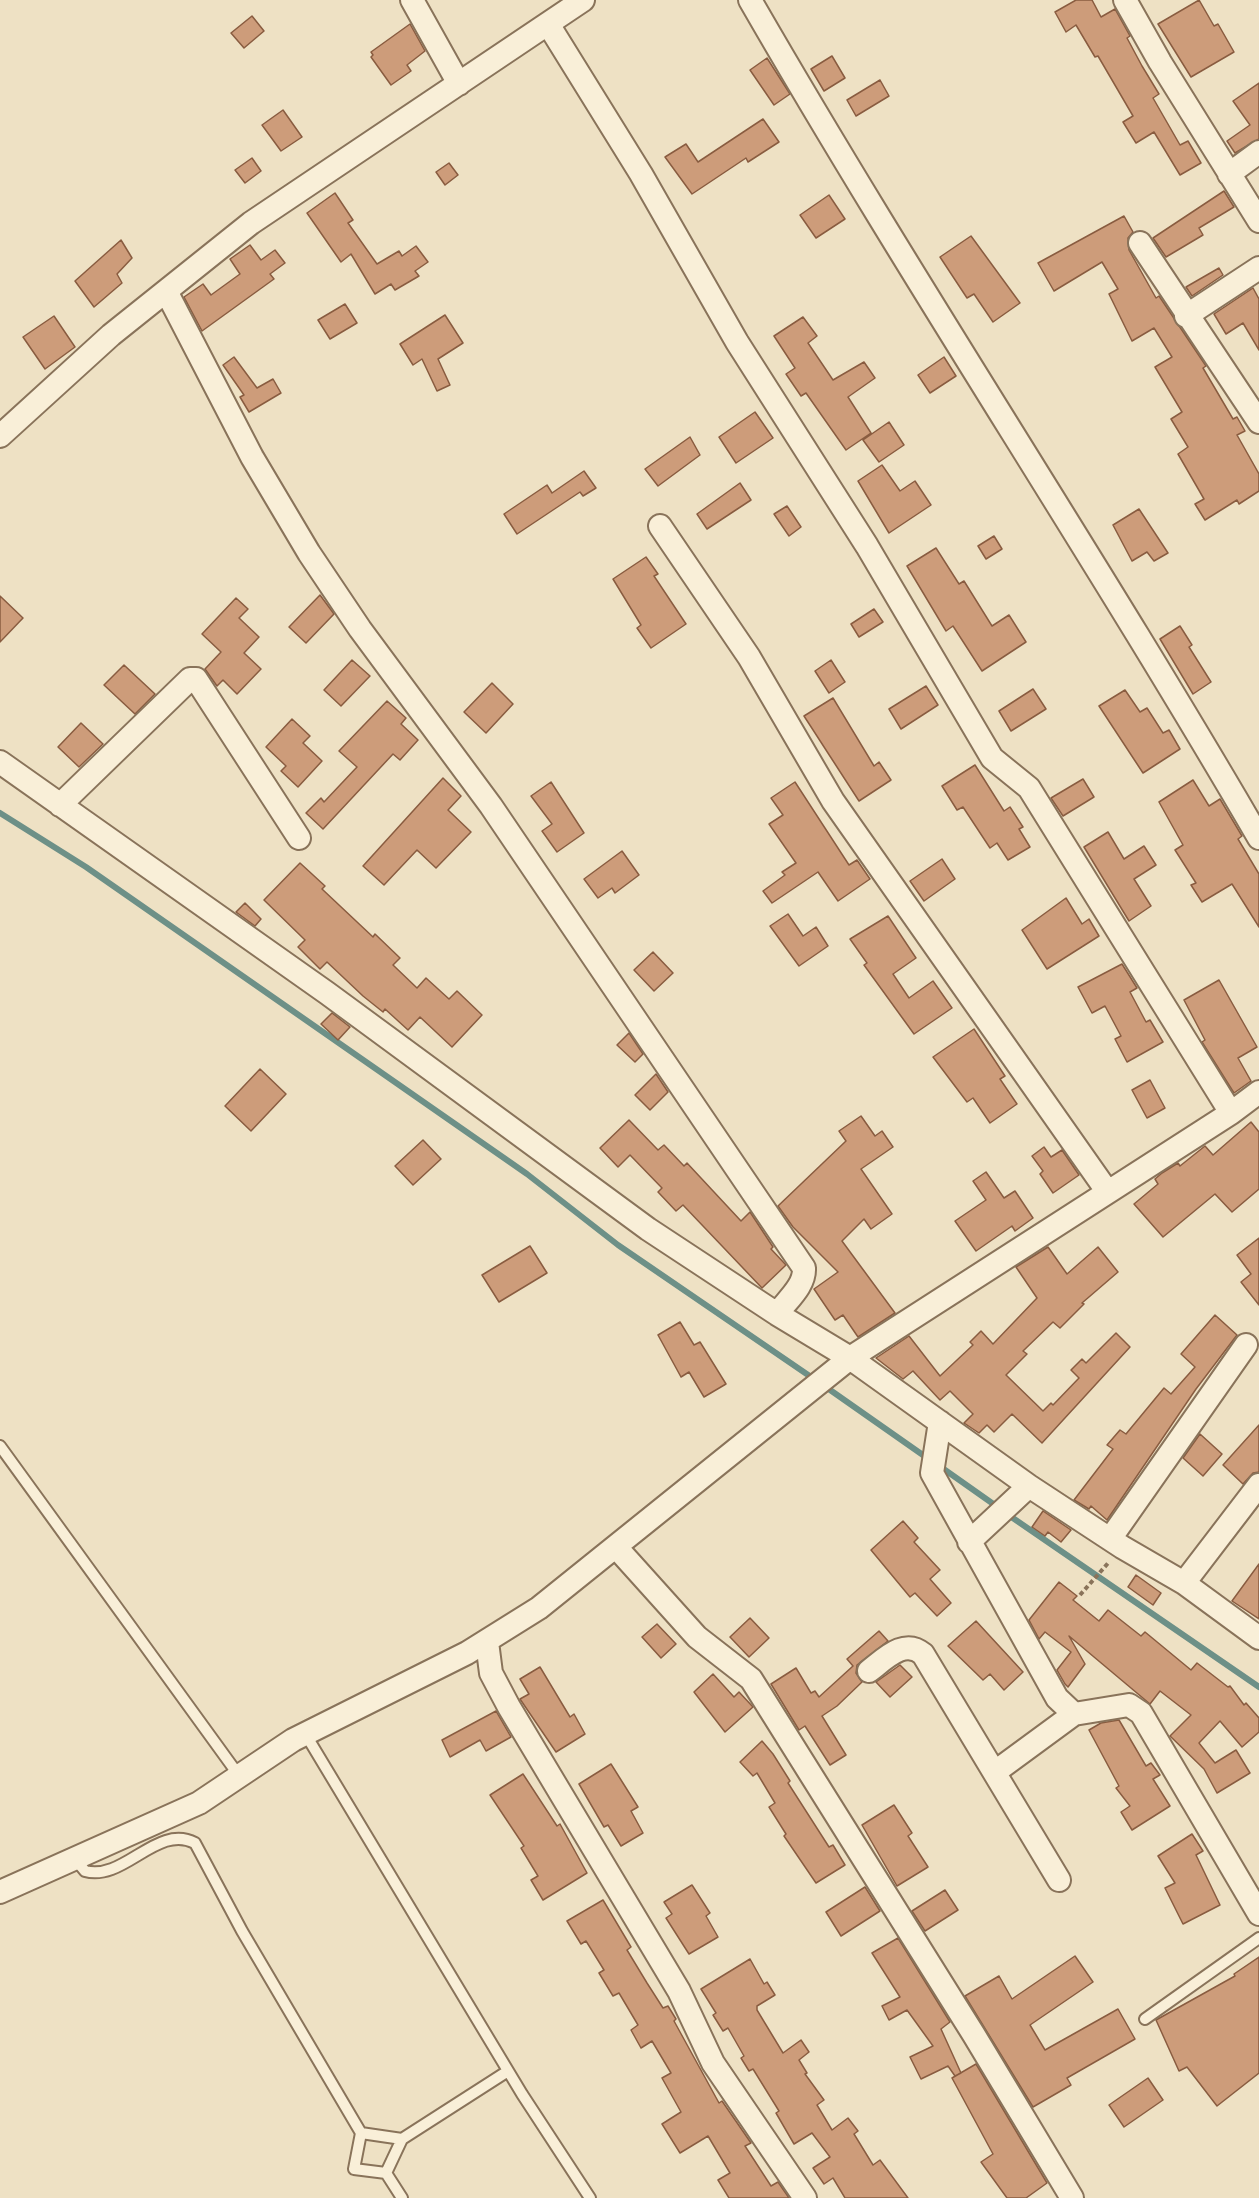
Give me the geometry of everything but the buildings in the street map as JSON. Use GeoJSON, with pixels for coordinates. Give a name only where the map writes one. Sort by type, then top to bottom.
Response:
{"type":"FeatureCollection","features":[{"type":"Feature","properties":{"kind":"street"},"geometry":{"type":"LineString","coordinates":[[412,0],[459,84]]}},
{"type":"Feature","properties":{"kind":"street"},"geometry":{"type":"LineString","coordinates":[[0,436],[111,335],[261,217],[583,0]]}},
{"type":"Feature","properties":{"kind":"street"},"geometry":{"type":"LineString","coordinates":[[750,0],[805,96],[1130,623],[1259,838]]}},
{"type":"Feature","properties":{"kind":"street"},"geometry":{"type":"LineString","coordinates":[[1125,0],[1228,174],[1259,221]]}},
{"type":"Feature","properties":{"kind":"street"},"geometry":{"type":"LineString","coordinates":[[548,24],[641,174],[699,278],[787,423],[867,546],[992,758],[1029,788],[1231,1113]]}},
{"type":"Feature","properties":{"kind":"street"},"geometry":{"type":"LineString","coordinates":[[1228,174],[1259,152]]}},
{"type":"Feature","properties":{"kind":"street"},"geometry":{"type":"LineString","coordinates":[[1140,243],[1186,316],[1259,422]]}},
{"type":"Feature","properties":{"kind":"street"},"geometry":{"type":"LineString","coordinates":[[1186,316],[1259,268]]}},
{"type":"Feature","properties":{"kind":"street"},"geometry":{"type":"LineString","coordinates":[[166,291],[252,457],[309,553],[367,639],[491,807],[804,1268],[801,1285],[777,1314]]}},
{"type":"Feature","properties":{"kind":"street"},"geometry":{"type":"LineString","coordinates":[[660,526],[749,657],[833,801],[1107,1191]]}},
{"type":"Feature","properties":{"kind":"street"},"geometry":{"type":"LineString","coordinates":[[60,805],[190,679],[196,679],[298,838]]}},
{"type":"Feature","properties":{"kind":"street"},"geometry":{"type":"LineString","coordinates":[[0,762],[318,987],[648,1229],[850,1359],[1029,1485],[1110,1539],[1184,1583],[1259,1638]]}},
{"type":"Feature","properties":{"kind":"street"},"geometry":{"type":"LineString","coordinates":[[0,1892],[182,1812],[306,1735],[487,1642],[539,1608],[850,1359],[1231,1113],[1259,1092]]}},
{"type":"Feature","properties":{"kind":"street"},"geometry":{"type":"LineString","coordinates":[[1110,1539],[1246,1345]]}},
{"type":"Feature","properties":{"kind":"street"},"geometry":{"type":"LineString","coordinates":[[940,1422],[934,1463],[969,1542],[1057,1698],[1074,1714]]}},
{"type":"Feature","properties":{"kind":"street"},"geometry":{"type":"LineString","coordinates":[[969,1542],[1029,1485]]}},
{"type":"Feature","properties":{"kind":"street"},"geometry":{"type":"LineString","coordinates":[[1184,1583],[1259,1485]]}},
{"type":"Feature","properties":{"kind":"street"},"geometry":{"type":"LineString","coordinates":[[616,1547],[697,1637],[751,1679],[974,2035],[1072,2198]]}},
{"type":"Feature","properties":{"kind":"street"},"geometry":{"type":"LineString","coordinates":[[487,1642],[491,1673],[508,1707],[679,1991],[713,2062],[805,2198]]}},
{"type":"Feature","properties":{"kind":"street"},"geometry":{"type":"LineString","coordinates":[[869,1671],[900,1648],[919,1651],[1059,1880]]}},
{"type":"Feature","properties":{"kind":"street"},"geometry":{"type":"LineString","coordinates":[[995,1772],[1074,1714],[1129,1705],[1141,1713],[1259,1914]]}},
{"type":"Feature","properties":{"kind":"lane"},"geometry":{"type":"LineString","coordinates":[[0,1446],[240,1777]]}},
{"type":"Feature","properties":{"kind":"lane"},"geometry":{"type":"LineString","coordinates":[[306,1735],[508,2071],[590,2198]]}},
{"type":"Feature","properties":{"kind":"lane"},"geometry":{"type":"LineString","coordinates":[[75,1859],[85,1871],[107,1872],[168,1840],[180,1838],[195,1843],[242,1931],[361,2133],[354,2169],[386,2174],[402,2198]]}},
{"type":"Feature","properties":{"kind":"lane"},"geometry":{"type":"LineString","coordinates":[[1145,2019],[1259,1938]]}},
{"type":"Feature","properties":{"kind":"lane"},"geometry":{"type":"LineString","coordinates":[[386,2174],[402,2139],[508,2071]]}},
{"type":"Feature","properties":{"kind":"lane"},"geometry":{"type":"LineString","coordinates":[[361,2133],[402,2139]]}},
{"type":"Feature","properties":{"kind":"path"},"geometry":{"type":"LineString","coordinates":[[1080,1594],[1107,1564]]}},
{"type":"Feature","properties":{"kind":"waterway"},"geometry":{"type":"LineString","coordinates":[[0,813],[86,867],[527,1174],[618,1245],[814,1379]]}},
{"type":"Feature","properties":{"kind":"waterway"},"geometry":{"type":"LineString","coordinates":[[823,1385],[930,1460]]}},
{"type":"Feature","properties":{"kind":"waterway"},"geometry":{"type":"LineString","coordinates":[[938,1465],[999,1508]]}},
{"type":"Feature","properties":{"kind":"waterway"},"geometry":{"type":"LineString","coordinates":[[1007,1514],[1259,1687]]}}]}
